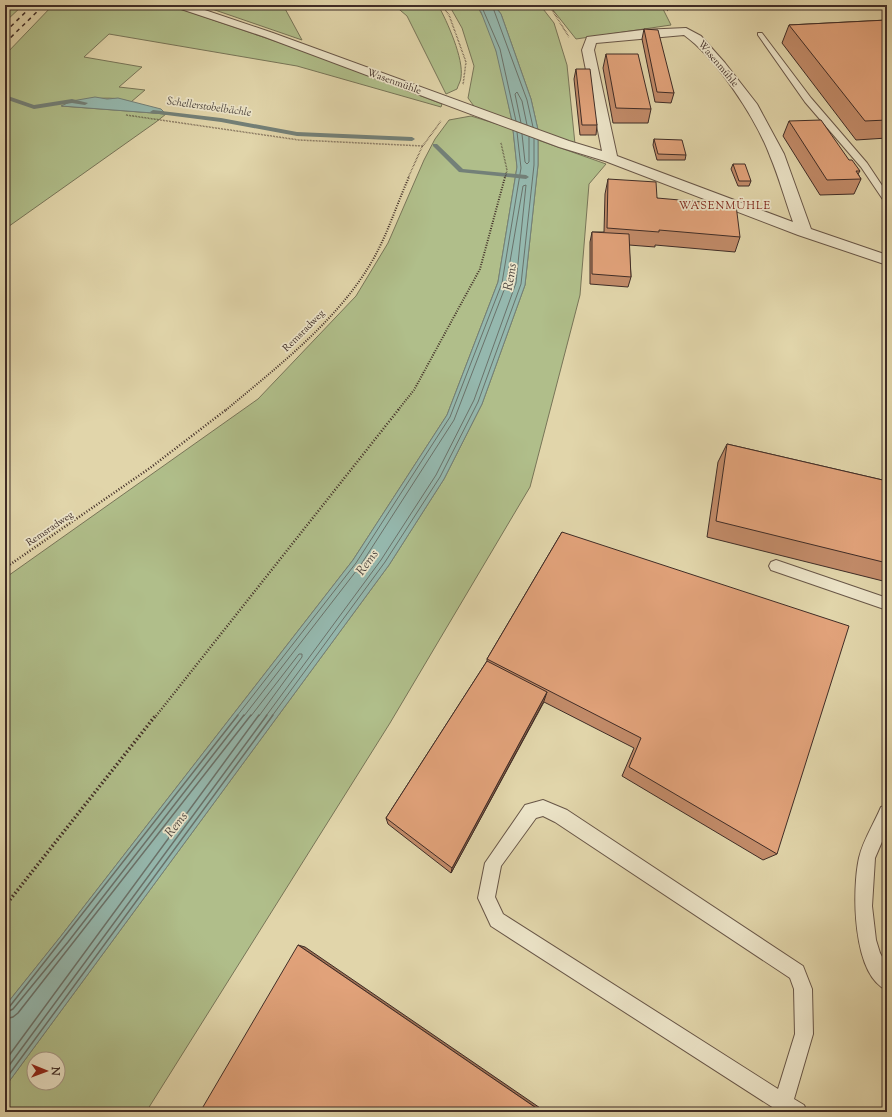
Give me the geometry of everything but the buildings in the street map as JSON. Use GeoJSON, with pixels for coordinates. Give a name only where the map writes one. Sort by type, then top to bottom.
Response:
{"type":"FeatureCollection","features":[{"type":"Feature","properties":{"kind":"street","name":"Wasenmühle"},"geometry":{"type":"LineString","coordinates":[[179,5],[268,35],[564,144],[610,158],[804,232],[887,260]]}},
{"type":"Feature","properties":{"kind":"street","name":"Wasenmühle"},"geometry":{"type":"LineString","coordinates":[[588,50],[591,40],[642,34],[686,31],[697,39],[721,66],[750,104],[777,154],[804,232]]}},
{"type":"Feature","properties":{"kind":"street"},"geometry":{"type":"LineString","coordinates":[[588,50],[610,158]]}},
{"type":"Feature","properties":{"kind":"lane"},"geometry":{"type":"LineString","coordinates":[[760,34],[808,100],[864,165],[887,199]]}},
{"type":"Feature","properties":{"kind":"lane"},"geometry":{"type":"LineString","coordinates":[[776,566],[887,604]]}},
{"type":"Feature","properties":{"kind":"lane"},"geometry":{"type":"LineString","coordinates":[[543,808],[561,816],[797,972],[803,989],[804,1034],[790,1108],[497,920],[486,898],[493,863],[531,811],[543,808]]}},
{"type":"Feature","properties":{"kind":"lane"},"geometry":{"type":"LineString","coordinates":[[887,813],[867,857],[862,916],[875,965],[878,972],[887,981]]}},
{"type":"Feature","properties":{"kind":"path","name":"Remsradweg"},"geometry":{"type":"LineString","coordinates":[[5,568],[122,488],[200,431],[258,383],[307,338],[336,308],[361,278],[374,257],[423,146],[463,92],[466,62],[449,14],[442,5]]}},
{"type":"Feature","properties":{"kind":"path"},"geometry":{"type":"LineString","coordinates":[[549,5],[571,40],[588,50]]}},
{"type":"Feature","properties":{"kind":"path"},"geometry":{"type":"LineString","coordinates":[[126,115],[299,140],[423,146]]}},
{"type":"Feature","properties":{"kind":"path"},"geometry":{"type":"LineString","coordinates":[[5,906],[414,390],[480,269],[505,182],[507,170]]}},
{"type":"Feature","properties":{"kind":"green space"},"geometry":{"type":"Polygon","coordinates":[[[5,5],[23,5],[5,22],[5,5]]]}},
{"type":"Feature","properties":{"kind":"green space"},"geometry":{"type":"Polygon","coordinates":[[[53,5],[169,5],[304,51],[442,104],[441,107],[297,66],[109,34],[84,57],[142,67],[119,87],[145,90],[131,102],[114,98],[105,98],[62,106],[166,114],[5,229],[5,55],[53,5]]]}},
{"type":"Feature","properties":{"kind":"green space"},"geometry":{"type":"Polygon","coordinates":[[[198,5],[283,5],[302,40],[212,9],[198,5]]]}},
{"type":"Feature","properties":{"kind":"green space"},"geometry":{"type":"Polygon","coordinates":[[[394,5],[438,5],[450,30],[460,60],[461,78],[457,89],[446,94],[407,16],[394,5]]]}},
{"type":"Feature","properties":{"kind":"green space"},"geometry":{"type":"Polygon","coordinates":[[[449,5],[476,5],[483,17],[495,45],[512,121],[476,109],[468,98],[474,66],[462,28],[449,5]]]}},
{"type":"Feature","properties":{"kind":"green space"},"geometry":{"type":"Polygon","coordinates":[[[494,5],[540,5],[554,23],[567,65],[575,144],[538,130],[531,99],[501,14],[494,5]]]}},
{"type":"Feature","properties":{"kind":"green space"},"geometry":{"type":"Polygon","coordinates":[[[549,5],[661,5],[671,25],[576,39],[549,5]]]}},
{"type":"Feature","properties":{"kind":"green space"},"geometry":{"type":"Polygon","coordinates":[[[471,116],[513,129],[517,167],[498,282],[447,415],[353,560],[5,1006],[5,578],[258,399],[356,296],[388,243],[424,160],[435,139],[449,120],[471,116]]]}},
{"type":"Feature","properties":{"kind":"green space"},"geometry":{"type":"Polygon","coordinates":[[[538,140],[606,164],[589,184],[580,295],[530,487],[390,723],[146,1112],[5,1112],[5,1087],[26,1058],[26,1091],[66,1091],[66,1051],[31,1051],[389,565],[444,479],[482,404],[525,285],[538,165],[538,140]]]}},
{"type":"Feature","properties":{"kind":"water","name":"Rems"},"geometry":{"type":"Polygon","coordinates":[[[476,5],[494,5],[501,14],[531,99],[538,130],[538,165],[525,285],[482,404],[444,479],[389,565],[31,1051],[26,1051],[26,1058],[5,1087],[5,1006],[353,560],[447,415],[498,282],[517,167],[512,121],[496,51],[481,12],[476,5]]]}},
{"type":"Feature","properties":{"kind":"water"},"geometry":{"type":"Polygon","coordinates":[[[95,97],[107,99],[118,98],[161,109],[166,114],[61,106],[72,101],[95,97]]]}},
{"type":"Feature","properties":{"kind":"waterway","name":"Schellerstobelbächle"},"geometry":{"type":"LineString","coordinates":[[5,97],[34,107],[72,101],[85,103]]}},
{"type":"Feature","properties":{"kind":"waterway","name":"Schellerstobelbächle"},"geometry":{"type":"LineString","coordinates":[[153,112],[221,120],[297,134],[412,139]]}},
{"type":"Feature","properties":{"kind":"waterway","name":"Schellerstobelbächle"},"geometry":{"type":"LineString","coordinates":[[435,145],[461,171],[526,177]]}},
{"type":"Feature","properties":{"kind":"railway"},"geometry":{"type":"LineString","coordinates":[[5,32],[33,5]]}},
{"type":"Feature","properties":{"kind":"railway"},"geometry":{"type":"LineString","coordinates":[[5,43],[44,5]]}},
{"type":"Feature","properties":{"kind":"district","name":"WASENMÜHLE"},"geometry":{"type":"Point","coordinates":[725,206]}}]}
